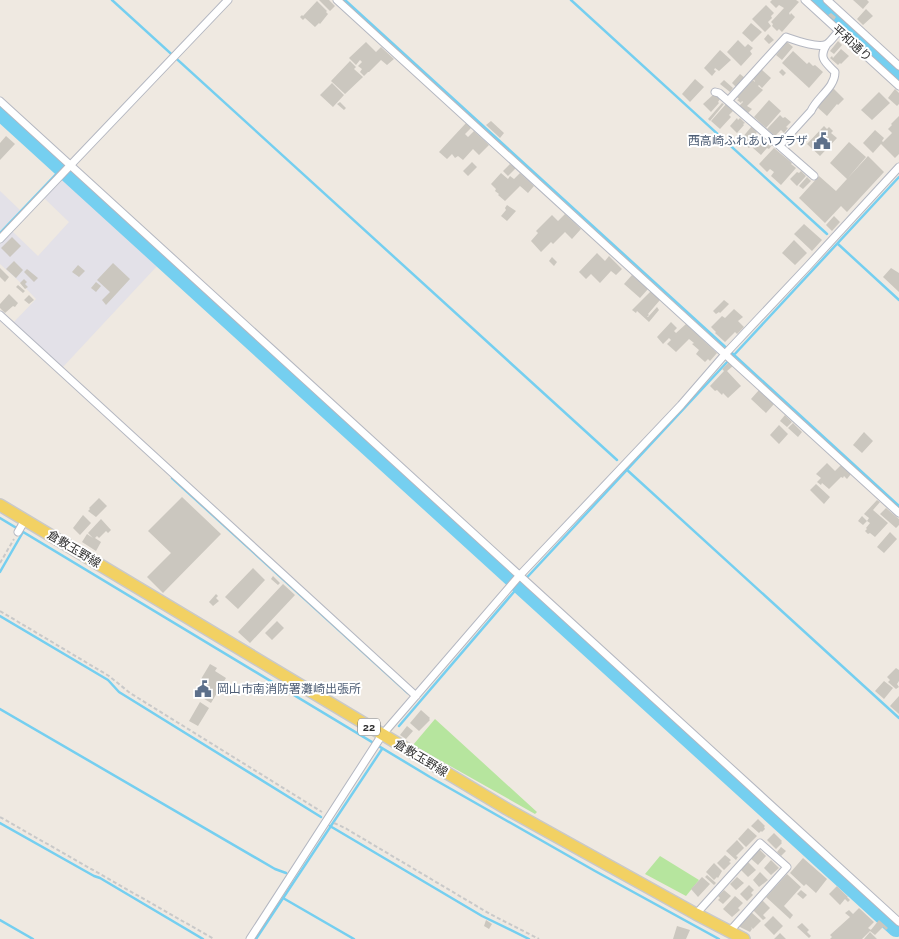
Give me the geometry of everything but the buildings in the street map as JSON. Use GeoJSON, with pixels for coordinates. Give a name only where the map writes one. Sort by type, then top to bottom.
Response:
{"type":"FeatureCollection","features":[{"type":"Feature","properties":{"kind":"main road","name":"倉敷玉野線"},"geometry":{"type":"LineString","coordinates":[[0,505],[21,526],[378,742],[507,808],[744,939]]}},
{"type":"Feature","properties":{"kind":"street"},"geometry":{"type":"LineString","coordinates":[[0,239],[228,0]]}},
{"type":"Feature","properties":{"kind":"street"},"geometry":{"type":"LineString","coordinates":[[337,0],[729,354],[899,513]]}},
{"type":"Feature","properties":{"kind":"street","name":"平和通り"},"geometry":{"type":"LineString","coordinates":[[805,0],[899,86]]}},
{"type":"Feature","properties":{"kind":"street"},"geometry":{"type":"LineString","coordinates":[[827,0],[899,66]]}},
{"type":"Feature","properties":{"kind":"street"},"geometry":{"type":"LineString","coordinates":[[780,145],[830,87],[835,72],[825,62],[822,53],[827,44],[839,31]]}},
{"type":"Feature","properties":{"kind":"street"},"geometry":{"type":"LineString","coordinates":[[728,101],[786,37],[803,43],[827,44]]}},
{"type":"Feature","properties":{"kind":"street"},"geometry":{"type":"LineString","coordinates":[[714,92],[719,93],[814,176]]}},
{"type":"Feature","properties":{"kind":"street"},"geometry":{"type":"LineString","coordinates":[[0,101],[70,167],[899,922]]}},
{"type":"Feature","properties":{"kind":"street"},"geometry":{"type":"LineString","coordinates":[[250,939],[378,742],[416,696],[510,586],[522,578],[899,166]]}},
{"type":"Feature","properties":{"kind":"street"},"geometry":{"type":"LineString","coordinates":[[0,315],[416,696]]}},
{"type":"Feature","properties":{"kind":"street"},"geometry":{"type":"LineString","coordinates":[[696,914],[760,843],[787,868],[730,931]]}},
{"type":"Feature","properties":{"kind":"path"},"geometry":{"type":"LineString","coordinates":[[0,563],[21,526]]}},
{"type":"Feature","properties":{"kind":"path"},"geometry":{"type":"LineString","coordinates":[[0,611],[109,676],[130,693],[330,816]]}},
{"type":"Feature","properties":{"kind":"path"},"geometry":{"type":"LineString","coordinates":[[0,817],[214,939]]}},
{"type":"Feature","properties":{"kind":"path"},"geometry":{"type":"LineString","coordinates":[[335,823],[490,914],[539,939]]}},
{"type":"Feature","properties":{"kind":"shaded area"},"geometry":{"type":"Polygon","coordinates":[[[64,178],[158,265],[62,368],[13,323],[36,299],[0,264],[0,244],[12,231],[38,256],[69,222],[44,198],[64,178]]]}},
{"type":"Feature","properties":{"kind":"shaded area"},"geometry":{"type":"Polygon","coordinates":[[[0,191],[20,210],[0,231],[0,191]]]}},
{"type":"Feature","properties":{"kind":"green space"},"geometry":{"type":"Polygon","coordinates":[[[435,719],[537,812],[535,814],[413,745],[435,719]]]}},
{"type":"Feature","properties":{"kind":"green space"},"geometry":{"type":"Polygon","coordinates":[[[660,856],[699,880],[686,896],[645,874],[660,856]]]}},
{"type":"Feature","properties":{"kind":"waterway"},"geometry":{"type":"LineString","coordinates":[[112,0],[617,460]]}},
{"type":"Feature","properties":{"kind":"waterway"},"geometry":{"type":"LineString","coordinates":[[345,0],[899,506]]}},
{"type":"Feature","properties":{"kind":"waterway"},"geometry":{"type":"LineString","coordinates":[[571,0],[827,234]]}},
{"type":"Feature","properties":{"kind":"waterway"},"geometry":{"type":"LineString","coordinates":[[816,0],[899,76]]}},
{"type":"Feature","properties":{"kind":"waterway"},"geometry":{"type":"LineString","coordinates":[[0,113],[896,929]]}},
{"type":"Feature","properties":{"kind":"waterway"},"geometry":{"type":"LineString","coordinates":[[0,233],[61,169]]}},
{"type":"Feature","properties":{"kind":"waterway"},"geometry":{"type":"LineString","coordinates":[[733,356],[899,177]]}},
{"type":"Feature","properties":{"kind":"waterway"},"geometry":{"type":"LineString","coordinates":[[838,244],[899,300]]}},
{"type":"Feature","properties":{"kind":"waterway"},"geometry":{"type":"LineString","coordinates":[[399,726],[519,586],[729,360]]}},
{"type":"Feature","properties":{"kind":"waterway"},"geometry":{"type":"LineString","coordinates":[[626,469],[899,718]]}},
{"type":"Feature","properties":{"kind":"waterway"},"geometry":{"type":"LineString","coordinates":[[172,478],[408,693]]}},
{"type":"Feature","properties":{"kind":"waterway"},"geometry":{"type":"LineString","coordinates":[[0,518],[430,777],[719,939]]}},
{"type":"Feature","properties":{"kind":"waterway"},"geometry":{"type":"LineString","coordinates":[[0,572],[23,532]]}},
{"type":"Feature","properties":{"kind":"waterway"},"geometry":{"type":"LineString","coordinates":[[0,616],[108,680],[119,692],[321,817]]}},
{"type":"Feature","properties":{"kind":"waterway"},"geometry":{"type":"LineString","coordinates":[[0,709],[275,869],[286,873]]}},
{"type":"Feature","properties":{"kind":"waterway"},"geometry":{"type":"LineString","coordinates":[[256,939],[382,749]]}},
{"type":"Feature","properties":{"kind":"waterway"},"geometry":{"type":"LineString","coordinates":[[0,823],[100,878],[203,939]]}},
{"type":"Feature","properties":{"kind":"waterway"},"geometry":{"type":"LineString","coordinates":[[330,826],[482,916],[529,939]]}},
{"type":"Feature","properties":{"kind":"waterway"},"geometry":{"type":"LineString","coordinates":[[283,898],[354,939]]}},
{"type":"Feature","properties":{"kind":"waterway"},"geometry":{"type":"LineString","coordinates":[[0,920],[33,939]]}},
{"type":"Feature","properties":{"kind":"place","name":"西高崎ふれあいプラザ"},"geometry":{"type":"Point","coordinates":[822,141]}},
{"type":"Feature","properties":{"kind":"place","name":"岡山市南消防署灘崎出張所"},"geometry":{"type":"Point","coordinates":[203,689]}}]}
